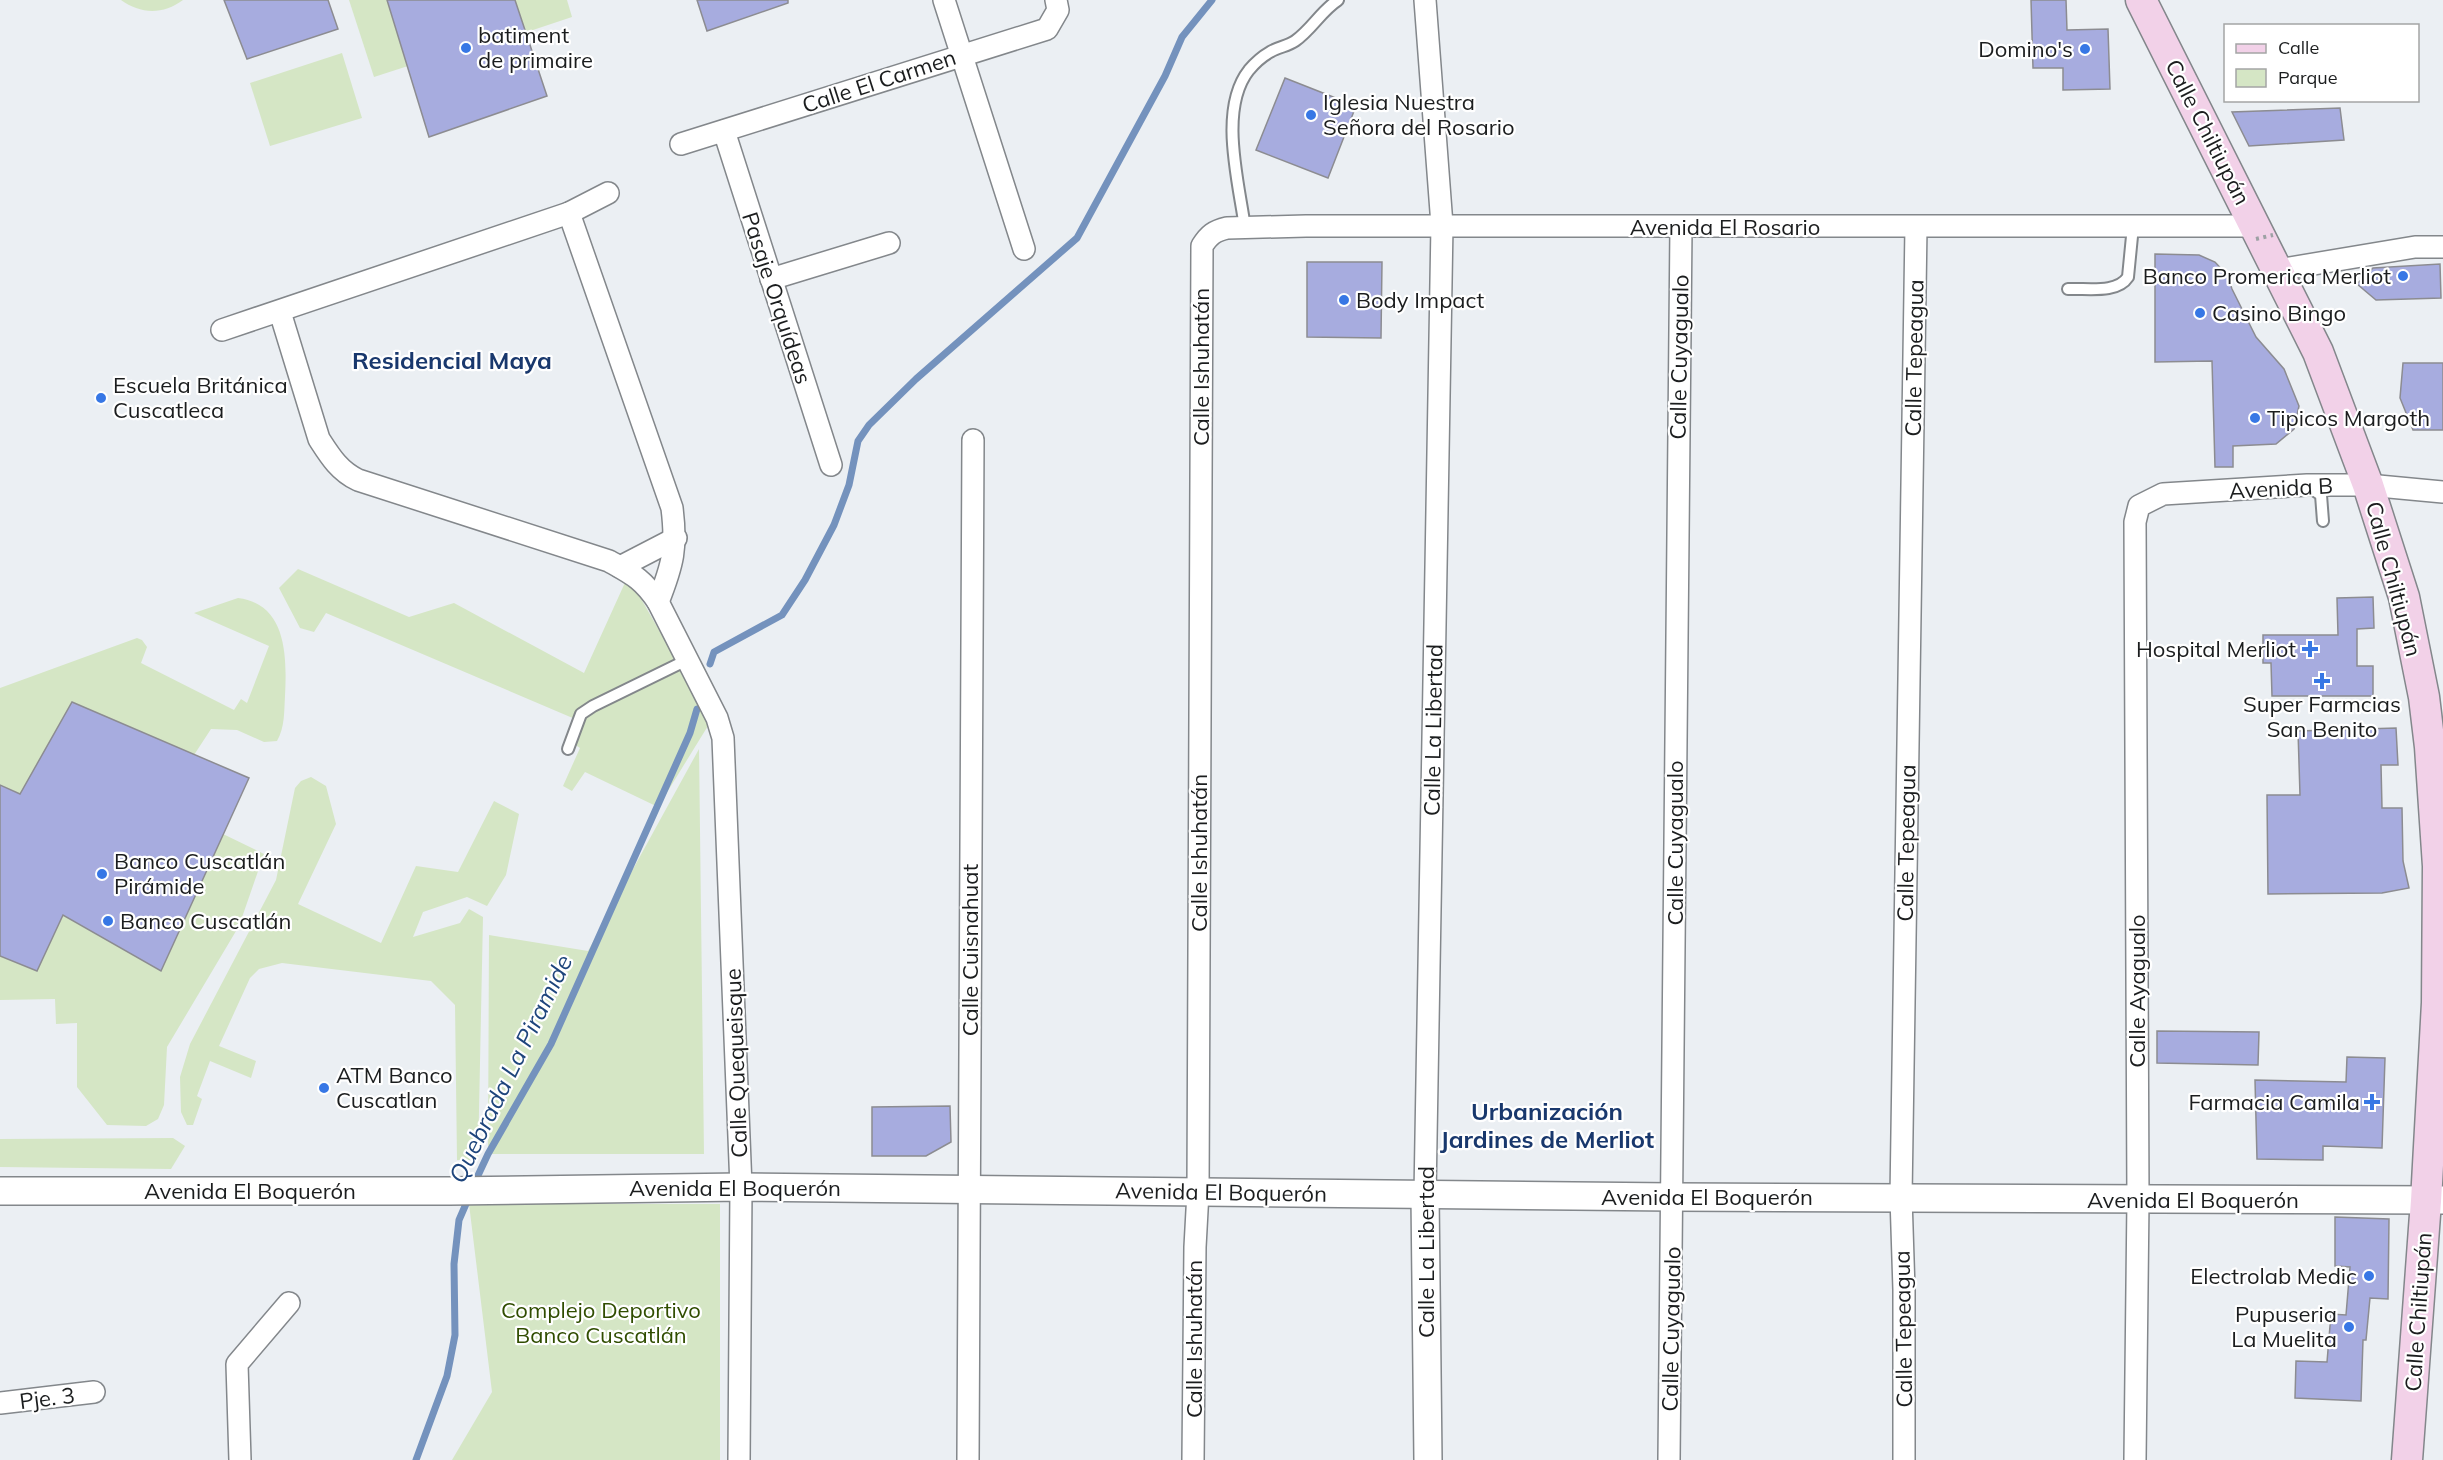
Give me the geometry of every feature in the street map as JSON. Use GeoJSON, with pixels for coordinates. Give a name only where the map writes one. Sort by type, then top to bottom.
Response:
{"type":"FeatureCollection","features":[{"type":"Feature","properties":{"kind":"main road","name":"Calle Chiltiupán"},"geometry":{"type":"LineString","coordinates":[[2141,0],[2261,233],[2318,352],[2368,484],[2404,597],[2424,698],[2430,747],[2438,866],[2435,1201],[2407,1460]]}},
{"type":"Feature","properties":{"kind":"street"},"geometry":{"type":"LineString","coordinates":[[944,0],[1024,249]]}},
{"type":"Feature","properties":{"kind":"street","name":"Calle El Carmen"},"geometry":{"type":"LineString","coordinates":[[681,144],[1047,29],[1059,10],[1056,0]]}},
{"type":"Feature","properties":{"kind":"street","name":"Calle La Libertad"},"geometry":{"type":"LineString","coordinates":[[1425,0],[1442,225],[1425,1195],[1428,1460]]}},
{"type":"Feature","properties":{"kind":"street","name":"Pasaje Orquídeas"},"geometry":{"type":"LineString","coordinates":[[724,131],[831,465]]}},
{"type":"Feature","properties":{"kind":"street"},"geometry":{"type":"LineString","coordinates":[[222,330],[569,213],[609,194]]}},
{"type":"Feature","properties":{"kind":"street"},"geometry":{"type":"LineString","coordinates":[[569,213],[672,508],[676,538],[671,570],[658,602]]}},
{"type":"Feature","properties":{"kind":"street","name":"Avenida El Rosario"},"geometry":{"type":"LineString","coordinates":[[1202,246],[1208,236],[1216,230],[1442,225],[2133,226],[2261,233]]}},
{"type":"Feature","properties":{"kind":"street","name":"Calle Cuyagualo"},"geometry":{"type":"LineString","coordinates":[[1669,1460],[1681,226]]}},
{"type":"Feature","properties":{"kind":"street","name":"Calle Tepeagua"},"geometry":{"type":"LineString","coordinates":[[1904,1460],[1904,1290],[1901,1197],[1916,227]]}},
{"type":"Feature","properties":{"kind":"street"},"geometry":{"type":"LineString","coordinates":[[771,279],[889,243]]}},
{"type":"Feature","properties":{"kind":"street","name":"Calle Ishuhatán"},"geometry":{"type":"LineString","coordinates":[[1193,1460],[1195,1247],[1198,1192],[1202,246]]}},
{"type":"Feature","properties":{"kind":"street"},"geometry":{"type":"LineString","coordinates":[[2278,270],[2415,247],[2443,247]]}},
{"type":"Feature","properties":{"kind":"street","name":"Calle Quequeisque"},"geometry":{"type":"LineString","coordinates":[[280,312],[319,439],[330,457],[345,474],[609,561],[637,576],[647,585],[658,602],[717,718],[723,738],[741,1187],[739,1460]]}},
{"type":"Feature","properties":{"kind":"street","name":"Calle Cuisnahuat"},"geometry":{"type":"LineString","coordinates":[[968,1460],[973,440]]}},
{"type":"Feature","properties":{"kind":"street","name":"Avenida B"},"geometry":{"type":"LineString","coordinates":[[2135,522],[2139,506],[2163,494],[2307,485],[2368,484],[2443,492]]}},
{"type":"Feature","properties":{"kind":"street","name":"Calle Ayagualo"},"geometry":{"type":"LineString","coordinates":[[2135,522],[2138,1200],[2135,1460]]}},
{"type":"Feature","properties":{"kind":"street"},"geometry":{"type":"LineString","coordinates":[[620,567],[676,538]]}},
{"type":"Feature","properties":{"kind":"street","name":"Avenida El Boquerón"},"geometry":{"type":"LineString","coordinates":[[0,1191],[451,1191],[741,1187],[1425,1195],[2435,1201]]}},
{"type":"Feature","properties":{"kind":"street"},"geometry":{"type":"LineString","coordinates":[[240,1460],[237,1364],[290,1303]]}},
{"type":"Feature","properties":{"kind":"street","name":"Pje. 3"},"geometry":{"type":"LineString","coordinates":[[0,1403],[94,1392]]}},
{"type":"Feature","properties":{"kind":"lane"},"geometry":{"type":"LineString","coordinates":[[1245,228],[1233,143],[1235,97],[1249,71],[1269,52],[1293,43],[1307,32],[1326,8],[1338,0]]}},
{"type":"Feature","properties":{"kind":"lane"},"geometry":{"type":"LineString","coordinates":[[2068,289],[2116,288],[2124,283],[2128,277],[2133,226]]}},
{"type":"Feature","properties":{"kind":"lane"},"geometry":{"type":"LineString","coordinates":[[2307,485],[2321,495],[2323,522]]}},
{"type":"Feature","properties":{"kind":"lane"},"geometry":{"type":"LineString","coordinates":[[568,749],[580,714],[687,660]]}},
{"type":"Feature","properties":{"kind":"green space"},"geometry":{"type":"Polygon","coordinates":[[[121,0],[183,0],[168,8],[152,11],[136,8],[121,0]]]}},
{"type":"Feature","properties":{"kind":"green space"},"geometry":{"type":"Polygon","coordinates":[[[349,0],[388,0],[408,66],[374,77],[349,0]]]}},
{"type":"Feature","properties":{"kind":"green space"},"geometry":{"type":"Polygon","coordinates":[[[500,0],[567,0],[572,17],[512,37],[500,0]]]}},
{"type":"Feature","properties":{"kind":"green space"},"geometry":{"type":"Polygon","coordinates":[[[342,53],[362,118],[270,146],[250,83],[342,53]]]}},
{"type":"Feature","properties":{"kind":"green space"},"geometry":{"type":"Polygon","coordinates":[[[298,569],[409,617],[454,603],[584,673],[628,576],[711,721],[658,807],[585,772],[572,791],[563,786],[580,748],[567,739],[575,719],[326,613],[314,632],[300,628],[279,588],[298,569]]]}},
{"type":"Feature","properties":{"kind":"green space"},"geometry":{"type":"Polygon","coordinates":[[[238,598],[254,602],[266,610],[275,621],[281,635],[286,681],[284,719],[277,741],[264,742],[237,730],[211,729],[194,755],[20,794],[0,785],[0,688],[137,638],[142,640],[147,647],[141,663],[234,710],[241,699],[247,703],[269,646],[194,613],[238,598]]]}},
{"type":"Feature","properties":{"kind":"green space"},"geometry":{"type":"Polygon","coordinates":[[[699,749],[704,1154],[488,1154],[489,935],[588,951],[699,749]]]}},
{"type":"Feature","properties":{"kind":"green space"},"geometry":{"type":"Polygon","coordinates":[[[311,777],[326,786],[336,824],[298,904],[381,943],[416,866],[458,872],[494,801],[519,814],[506,875],[487,906],[467,897],[423,912],[413,937],[460,923],[469,909],[483,917],[478,1160],[457,1160],[455,1005],[431,981],[282,963],[259,969],[250,978],[219,1046],[256,1061],[251,1078],[210,1061],[197,1096],[202,1099],[193,1125],[187,1125],[181,1112],[180,1077],[190,1044],[276,880],[295,788],[301,781],[311,777]]]}},
{"type":"Feature","properties":{"kind":"green space"},"geometry":{"type":"Polygon","coordinates":[[[223,834],[264,854],[239,926],[167,1047],[164,1105],[158,1119],[146,1126],[107,1125],[77,1087],[77,1023],[56,1024],[55,999],[0,1000],[0,956],[37,971],[63,915],[223,834]]]}},
{"type":"Feature","properties":{"kind":"green space"},"geometry":{"type":"Polygon","coordinates":[[[173,1138],[185,1146],[171,1169],[0,1167],[0,1139],[173,1138]]]}},
{"type":"Feature","properties":{"kind":"green space","name":"Complejo Deportivo Banco Cuscatlán"},"geometry":{"type":"Polygon","coordinates":[[[469,1204],[720,1204],[720,1460],[452,1460],[492,1392],[469,1204]]]}},
{"type":"Feature","properties":{"kind":"building"},"geometry":{"type":"Polygon","coordinates":[[[224,0],[328,0],[338,29],[247,59],[224,0]]]}},
{"type":"Feature","properties":{"kind":"building","name":"batiment de primaire"},"geometry":{"type":"Polygon","coordinates":[[[387,0],[515,0],[547,96],[429,137],[387,0]]]}},
{"type":"Feature","properties":{"kind":"building"},"geometry":{"type":"Polygon","coordinates":[[[697,0],[788,0],[788,3],[707,31],[697,0]]]}},
{"type":"Feature","properties":{"kind":"building"},"geometry":{"type":"Polygon","coordinates":[[[2031,0],[2066,0],[2067,30],[2108,29],[2110,89],[2063,90],[2063,68],[2033,68],[2031,0]]]}},
{"type":"Feature","properties":{"kind":"building"},"geometry":{"type":"Polygon","coordinates":[[[1285,78],[1356,106],[1328,178],[1256,150],[1285,78]]]}},
{"type":"Feature","properties":{"kind":"building"},"geometry":{"type":"Polygon","coordinates":[[[2340,108],[2344,140],[2249,146],[2232,112],[2340,108]]]}},
{"type":"Feature","properties":{"kind":"building"},"geometry":{"type":"Polygon","coordinates":[[[2155,254],[2199,255],[2215,262],[2227,275],[2256,337],[2284,369],[2299,406],[2294,429],[2276,444],[2233,446],[2233,467],[2215,467],[2212,361],[2155,362],[2155,254]]]}},
{"type":"Feature","properties":{"kind":"building","name":"Body Impact"},"geometry":{"type":"Polygon","coordinates":[[[1307,262],[1382,262],[1381,338],[1307,337],[1307,262]]]}},
{"type":"Feature","properties":{"kind":"building","name":"Banco Promerica Merliot"},"geometry":{"type":"Polygon","coordinates":[[[2440,264],[2441,298],[2376,300],[2357,284],[2373,268],[2440,264]]]}},
{"type":"Feature","properties":{"kind":"building"},"geometry":{"type":"Polygon","coordinates":[[[2403,363],[2443,363],[2443,430],[2413,430],[2400,398],[2403,363]]]}},
{"type":"Feature","properties":{"kind":"building"},"geometry":{"type":"Polygon","coordinates":[[[2373,597],[2374,628],[2357,629],[2357,666],[2373,666],[2373,696],[2272,696],[2271,663],[2263,663],[2263,635],[2338,635],[2337,598],[2373,597]]]}},
{"type":"Feature","properties":{"kind":"building","name":"Banco Cuscatlán Pirámide"},"geometry":{"type":"Polygon","coordinates":[[[72,702],[249,778],[161,971],[63,915],[37,971],[0,956],[0,785],[20,794],[72,702]]]}},
{"type":"Feature","properties":{"kind":"building"},"geometry":{"type":"Polygon","coordinates":[[[2396,728],[2398,765],[2381,765],[2382,808],[2402,808],[2403,861],[2409,888],[2382,893],[2268,894],[2267,795],[2300,795],[2298,731],[2396,728]]]}},
{"type":"Feature","properties":{"kind":"building"},"geometry":{"type":"Polygon","coordinates":[[[2157,1031],[2259,1032],[2258,1065],[2157,1063],[2157,1031]]]}},
{"type":"Feature","properties":{"kind":"building"},"geometry":{"type":"Polygon","coordinates":[[[2347,1057],[2385,1058],[2382,1148],[2323,1146],[2323,1160],[2257,1159],[2255,1080],[2346,1082],[2347,1057]]]}},
{"type":"Feature","properties":{"kind":"building"},"geometry":{"type":"Polygon","coordinates":[[[950,1106],[951,1142],[926,1156],[872,1156],[872,1107],[950,1106]]]}},
{"type":"Feature","properties":{"kind":"building"},"geometry":{"type":"Polygon","coordinates":[[[2335,1217],[2389,1219],[2388,1299],[2370,1298],[2366,1340],[2363,1340],[2361,1401],[2295,1398],[2296,1361],[2327,1362],[2331,1314],[2346,1315],[2350,1267],[2335,1266],[2335,1217]]]}},
{"type":"Feature","properties":{"kind":"waterway"},"geometry":{"type":"LineString","coordinates":[[710,664],[714,652],[782,615],[805,580],[834,525],[849,485],[858,441],[869,425],[916,379],[1077,238],[1165,76],[1182,37],[1212,0]]}},
{"type":"Feature","properties":{"kind":"waterway","name":"Quebrada La Piramide"},"geometry":{"type":"LineString","coordinates":[[474,1184],[488,1154],[551,1044],[690,733],[697,709]]}},
{"type":"Feature","properties":{"kind":"waterway","name":"Quebrada La Piramide"},"geometry":{"type":"LineString","coordinates":[[416,1460],[447,1376],[455,1335],[454,1264],[459,1220],[469,1197]]}},
{"type":"Feature","properties":{"kind":"place","name":"batiment de primaire"},"geometry":{"type":"Point","coordinates":[466,48]}},
{"type":"Feature","properties":{"kind":"place","name":"Domino's"},"geometry":{"type":"Point","coordinates":[2085,49]}},
{"type":"Feature","properties":{"kind":"place","name":"Iglesia Nuestra Señora del Rosario"},"geometry":{"type":"Point","coordinates":[1311,115]}},
{"type":"Feature","properties":{"kind":"place","name":"Banco Promerica Merliot"},"geometry":{"type":"Point","coordinates":[2403,276]}},
{"type":"Feature","properties":{"kind":"place","name":"Body Impact"},"geometry":{"type":"Point","coordinates":[1344,300]}},
{"type":"Feature","properties":{"kind":"place","name":"Casino Bingo"},"geometry":{"type":"Point","coordinates":[2200,313]}},
{"type":"Feature","properties":{"kind":"place","name":"Escuela Británica Cuscatleca"},"geometry":{"type":"Point","coordinates":[101,398]}},
{"type":"Feature","properties":{"kind":"place","name":"Tipicos Margoth"},"geometry":{"type":"Point","coordinates":[2255,418]}},
{"type":"Feature","properties":{"kind":"place","name":"Hospital Merliot"},"geometry":{"type":"Point","coordinates":[2310,649]}},
{"type":"Feature","properties":{"kind":"place","name":"Super Farmcias San Benito"},"geometry":{"type":"Point","coordinates":[2322,681]}},
{"type":"Feature","properties":{"kind":"place","name":"Banco Cuscatlán Pirámide"},"geometry":{"type":"Point","coordinates":[102,874]}},
{"type":"Feature","properties":{"kind":"place","name":"Banco Cuscatlán"},"geometry":{"type":"Point","coordinates":[108,921]}},
{"type":"Feature","properties":{"kind":"place","name":"ATM Banco Cuscatlan"},"geometry":{"type":"Point","coordinates":[324,1088]}},
{"type":"Feature","properties":{"kind":"place","name":"Farmacia Camila"},"geometry":{"type":"Point","coordinates":[2372,1102]}},
{"type":"Feature","properties":{"kind":"place","name":"Electrolab Medic"},"geometry":{"type":"Point","coordinates":[2369,1276]}},
{"type":"Feature","properties":{"kind":"place","name":"Pupuseria La Muelita"},"geometry":{"type":"Point","coordinates":[2349,1327]}},
{"type":"Feature","properties":{"kind":"district","name":"Residencial Maya"},"geometry":{"type":"Point","coordinates":[452,361]}},
{"type":"Feature","properties":{"kind":"district","name":"Urbanización Jardines de Merliot"},"geometry":{"type":"Point","coordinates":[1547,1126]}}]}
